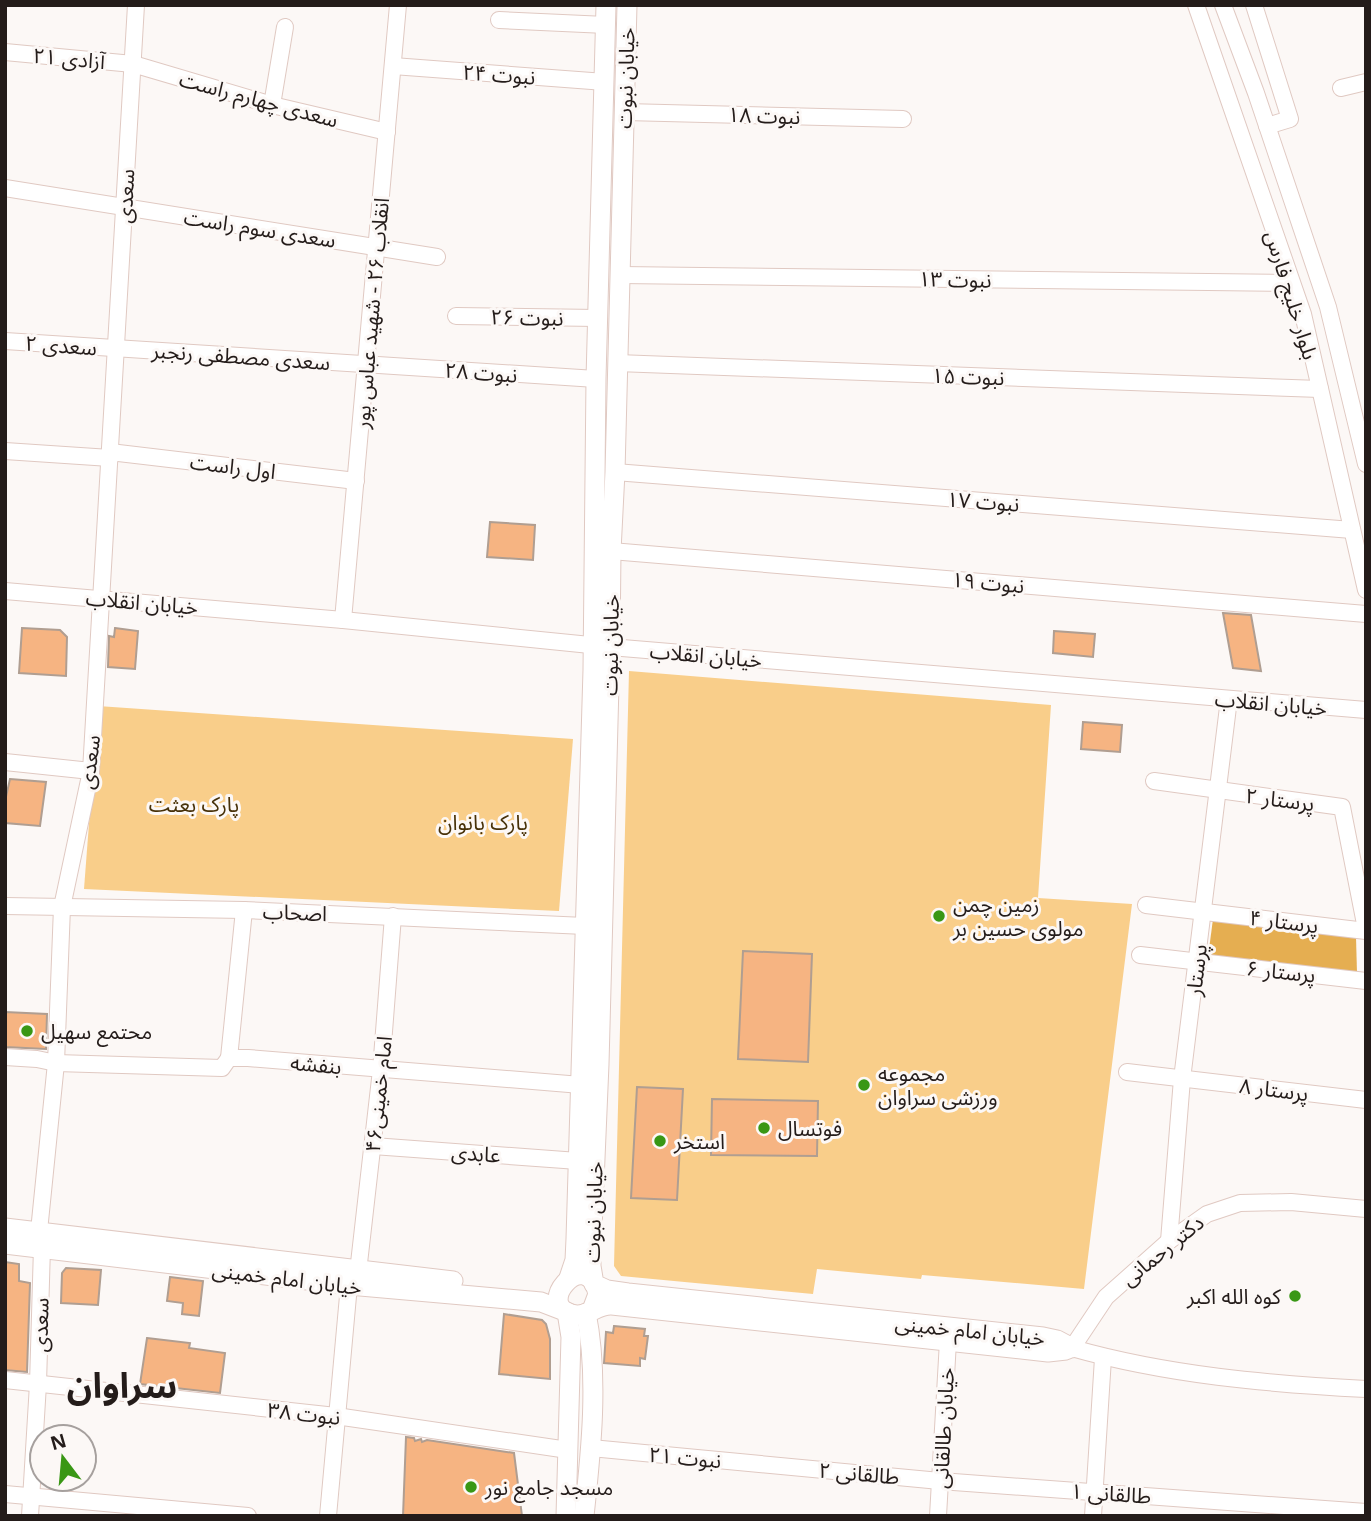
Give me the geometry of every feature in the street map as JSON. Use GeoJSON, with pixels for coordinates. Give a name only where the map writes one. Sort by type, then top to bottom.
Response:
{"type":"FeatureCollection","features":[{"type":"Feature","properties":{"kind":"main road","name":"خیابان نبوت"},"geometry":{"type":"LineString","coordinates":[[594,1284],[590,1266],[594,927],[606,371],[620,275],[627,5]]}},
{"type":"Feature","properties":{"kind":"main road","name":"خیابان نبوت"},"geometry":{"type":"LineString","coordinates":[[601,646],[611,551],[615,472],[606,371],[598,318],[606,15]]}},
{"type":"Feature","properties":{"kind":"main road"},"geometry":{"type":"LineString","coordinates":[[605,111],[625,112]]}},
{"type":"Feature","properties":{"kind":"main road","name":"خیابان نبوت"},"geometry":{"type":"LineString","coordinates":[[567,1280],[575,1260],[580,1085],[594,927]]}},
{"type":"Feature","properties":{"kind":"main road","name":"خیابان امام خمینی"},"geometry":{"type":"LineString","coordinates":[[5,1228],[41,1239],[541,1302],[582,1312],[599,1305],[612,1305],[948,1334]]}},
{"type":"Feature","properties":{"kind":"main road","name":"خیابان امام خمینی"},"geometry":{"type":"LineString","coordinates":[[5,1244],[41,1239]]}},
{"type":"Feature","properties":{"kind":"main road"},"geometry":{"type":"LineString","coordinates":[[566,1516],[571,1337],[582,1312],[598,1298],[594,1284],[583,1276],[567,1280],[560,1287],[559,1301],[582,1312]]}},
{"type":"Feature","properties":{"kind":"main road","name":"خیابان امام خمینی"},"geometry":{"type":"LineString","coordinates":[[354,1278],[543,1290],[567,1280]]}},
{"type":"Feature","properties":{"kind":"main road","name":"خیابان امام خمینی"},"geometry":{"type":"LineString","coordinates":[[594,1284],[607,1290],[948,1334],[1048,1352],[1072,1348]]}},
{"type":"Feature","properties":{"kind":"main road"},"geometry":{"type":"LineString","coordinates":[[582,1312],[591,1347],[591,1448],[584,1516]]}},
{"type":"Feature","properties":{"kind":"street","name":"سعدی"},"geometry":{"type":"LineString","coordinates":[[30,1516],[38,1384],[41,1239],[56,1063],[62,907],[91,771],[136,5]]}},
{"type":"Feature","properties":{"kind":"street","name":"انقلاب ۲۶ - شهید عباس پور"},"geometry":{"type":"LineString","coordinates":[[343,620],[398,5]]}},
{"type":"Feature","properties":{"kind":"street","name":"بلوار خلیج فارس"},"geometry":{"type":"LineString","coordinates":[[1196,5],[1290,283],[1303,314],[1366,590]]}},
{"type":"Feature","properties":{"kind":"street","name":"بلوار خلیج فارس"},"geometry":{"type":"LineString","coordinates":[[1223,5],[1328,307],[1366,464]]}},
{"type":"Feature","properties":{"kind":"street"},"geometry":{"type":"LineString","coordinates":[[1254,5],[1290,119],[1267,127]]}},
{"type":"Feature","properties":{"kind":"street"},"geometry":{"type":"LineString","coordinates":[[499,20],[606,15]]}},
{"type":"Feature","properties":{"kind":"street"},"geometry":{"type":"LineString","coordinates":[[272,106],[285,27]]}},
{"type":"Feature","properties":{"kind":"street","name":"آزادی ۲۱"},"geometry":{"type":"LineString","coordinates":[[5,52],[133,64]]}},
{"type":"Feature","properties":{"kind":"street","name":"سعدی چهارم راست"},"geometry":{"type":"LineString","coordinates":[[133,64],[272,106],[387,132]]}},
{"type":"Feature","properties":{"kind":"street","name":"نبوت ۲۴"},"geometry":{"type":"LineString","coordinates":[[393,66],[605,82]]}},
{"type":"Feature","properties":{"kind":"street"},"geometry":{"type":"LineString","coordinates":[[1341,88],[1366,82]]}},
{"type":"Feature","properties":{"kind":"street","name":"نبوت ۱۸"},"geometry":{"type":"LineString","coordinates":[[625,112],[904,119]]}},
{"type":"Feature","properties":{"kind":"street","name":"سعدی سوم راست"},"geometry":{"type":"LineString","coordinates":[[5,188],[438,257]]}},
{"type":"Feature","properties":{"kind":"street","name":"نبوت ۱۳"},"geometry":{"type":"LineString","coordinates":[[620,275],[1290,283]]}},
{"type":"Feature","properties":{"kind":"street","name":"نبوت ۲۶"},"geometry":{"type":"LineString","coordinates":[[456,316],[598,318]]}},
{"type":"Feature","properties":{"kind":"street","name":"سعدی ۲"},"geometry":{"type":"LineString","coordinates":[[5,341],[116,348]]}},
{"type":"Feature","properties":{"kind":"street","name":"سعدی مصطفی رنجبر"},"geometry":{"type":"LineString","coordinates":[[116,348],[366,365]]}},
{"type":"Feature","properties":{"kind":"street","name":"نبوت ۲۸"},"geometry":{"type":"LineString","coordinates":[[366,365],[606,371]]}},
{"type":"Feature","properties":{"kind":"street","name":"نبوت ۱۵"},"geometry":{"type":"LineString","coordinates":[[606,371],[1320,389]]}},
{"type":"Feature","properties":{"kind":"street","name":"اول راست"},"geometry":{"type":"LineString","coordinates":[[5,451],[110,455],[355,481]]}},
{"type":"Feature","properties":{"kind":"street","name":"نبوت ۱۷"},"geometry":{"type":"LineString","coordinates":[[615,472],[1352,530]]}},
{"type":"Feature","properties":{"kind":"street","name":"نبوت ۱۹"},"geometry":{"type":"LineString","coordinates":[[611,551],[1366,614]]}},
{"type":"Feature","properties":{"kind":"street","name":"خیابان انقلاب"},"geometry":{"type":"LineString","coordinates":[[5,591],[343,620],[601,646],[1366,709]]}},
{"type":"Feature","properties":{"kind":"street","name":"پرستار"},"geometry":{"type":"LineString","coordinates":[[1169,1241],[1182,1079],[1229,699]]}},
{"type":"Feature","properties":{"kind":"street"},"geometry":{"type":"LineString","coordinates":[[5,762],[91,771]]}},
{"type":"Feature","properties":{"kind":"street","name":"پرستار ۲"},"geometry":{"type":"LineString","coordinates":[[1154,781],[1218,792],[1342,807],[1366,930]]}},
{"type":"Feature","properties":{"kind":"street","name":"پرستار ۴"},"geometry":{"type":"LineString","coordinates":[[1146,905],[1366,930]]}},
{"type":"Feature","properties":{"kind":"street","name":"اصحاب"},"geometry":{"type":"LineString","coordinates":[[5,906],[244,910],[594,927]]}},
{"type":"Feature","properties":{"kind":"street"},"geometry":{"type":"LineString","coordinates":[[229,1058],[244,910]]}},
{"type":"Feature","properties":{"kind":"street","name":"امام خمینی۴۶"},"geometry":{"type":"LineString","coordinates":[[328,1516],[336,1416],[373,1146],[393,916]]}},
{"type":"Feature","properties":{"kind":"street","name":"پرستار ۶"},"geometry":{"type":"LineString","coordinates":[[1140,955],[1366,981]]}},
{"type":"Feature","properties":{"kind":"street"},"geometry":{"type":"LineString","coordinates":[[5,1057],[56,1063]]}},
{"type":"Feature","properties":{"kind":"street","name":"بنفشه"},"geometry":{"type":"LineString","coordinates":[[56,1063],[222,1068],[229,1058],[580,1085]]}},
{"type":"Feature","properties":{"kind":"street","name":"پرستار ۸"},"geometry":{"type":"LineString","coordinates":[[1127,1072],[1366,1100]]}},
{"type":"Feature","properties":{"kind":"street","name":"عابدی"},"geometry":{"type":"LineString","coordinates":[[373,1146],[578,1161]]}},
{"type":"Feature","properties":{"kind":"street","name":"دکتر رحمانی"},"geometry":{"type":"LineString","coordinates":[[1072,1348],[1106,1297],[1169,1241],[1207,1213],[1240,1203],[1291,1202],[1366,1209]]}},
{"type":"Feature","properties":{"kind":"street","name":"خیابان طالقانی"},"geometry":{"type":"LineString","coordinates":[[938,1516],[948,1334]]}},
{"type":"Feature","properties":{"kind":"street"},"geometry":{"type":"LineString","coordinates":[[1072,1348],[1103,1357],[1292,1385],[1366,1389]]}},
{"type":"Feature","properties":{"kind":"street"},"geometry":{"type":"LineString","coordinates":[[1093,1516],[1103,1357]]}},
{"type":"Feature","properties":{"kind":"street","name":"نبوت ۳۸"},"geometry":{"type":"LineString","coordinates":[[5,1381],[336,1416],[568,1450]]}},
{"type":"Feature","properties":{"kind":"street","name":"نبوت ۲۱"},"geometry":{"type":"LineString","coordinates":[[591,1448],[778,1466]]}},
{"type":"Feature","properties":{"kind":"street","name":"طالقانی ۲"},"geometry":{"type":"LineString","coordinates":[[778,1466],[940,1481]]}},
{"type":"Feature","properties":{"kind":"street","name":"طالقانی ۱"},"geometry":{"type":"LineString","coordinates":[[940,1481],[1366,1512]]}},
{"type":"Feature","properties":{"kind":"street"},"geometry":{"type":"LineString","coordinates":[[5,1494],[248,1516]]}},
{"type":"Feature","properties":{"kind":"green space","name":"مجموعه ورزشی سراوان"},"geometry":{"type":"Polygon","coordinates":[[[629,671],[1051,705],[1038,898],[1132,904],[1084,1289],[922,1275],[921,1279],[817,1269],[813,1294],[621,1276],[614,1266],[629,671]]]}},
{"type":"Feature","properties":{"kind":"green space","name":"پارک بعثت"},"geometry":{"type":"Polygon","coordinates":[[[98,706],[573,739],[559,911],[84,889],[98,706]]]}},
{"type":"Feature","properties":{"kind":"shaded area"},"geometry":{"type":"Polygon","coordinates":[[[1213,919],[1356,937],[1357,973],[1208,957],[1213,919]]]}},
{"type":"Feature","properties":{"kind":"building"},"geometry":{"type":"Polygon","coordinates":[[[490,522],[535,525],[533,560],[487,557],[490,522]]]}},
{"type":"Feature","properties":{"kind":"building"},"geometry":{"type":"Polygon","coordinates":[[[1223,613],[1251,615],[1261,671],[1233,668],[1223,613]]]}},
{"type":"Feature","properties":{"kind":"building"},"geometry":{"type":"Polygon","coordinates":[[[22,628],[60,630],[67,637],[66,676],[19,673],[22,628]]]}},
{"type":"Feature","properties":{"kind":"building"},"geometry":{"type":"Polygon","coordinates":[[[115,628],[138,631],[135,669],[108,667],[109,636],[114,637],[115,628]]]}},
{"type":"Feature","properties":{"kind":"building"},"geometry":{"type":"Polygon","coordinates":[[[1054,631],[1095,634],[1093,657],[1053,653],[1054,631]]]}},
{"type":"Feature","properties":{"kind":"building"},"geometry":{"type":"Polygon","coordinates":[[[1083,722],[1122,725],[1120,752],[1081,749],[1083,722]]]}},
{"type":"Feature","properties":{"kind":"building"},"geometry":{"type":"Polygon","coordinates":[[[10,779],[46,782],[40,826],[5,823],[5,801],[10,779]]]}},
{"type":"Feature","properties":{"kind":"building"},"geometry":{"type":"Polygon","coordinates":[[[743,951],[812,954],[808,1062],[738,1059],[743,951]]]}},
{"type":"Feature","properties":{"kind":"building","name":"محتمع سهیل"},"geometry":{"type":"Polygon","coordinates":[[[5,1012],[47,1014],[46,1049],[5,1047],[5,1012]]]}},
{"type":"Feature","properties":{"kind":"building"},"geometry":{"type":"Polygon","coordinates":[[[637,1087],[683,1089],[677,1200],[631,1198],[637,1087]]]}},
{"type":"Feature","properties":{"kind":"building","name":"فوتسال"},"geometry":{"type":"Polygon","coordinates":[[[712,1099],[818,1101],[817,1156],[711,1155],[712,1099]]]}},
{"type":"Feature","properties":{"kind":"building"},"geometry":{"type":"Polygon","coordinates":[[[5,1262],[19,1264],[19,1281],[30,1283],[27,1372],[5,1370],[5,1262]]]}},
{"type":"Feature","properties":{"kind":"building"},"geometry":{"type":"Polygon","coordinates":[[[66,1268],[101,1270],[98,1305],[61,1303],[62,1273],[66,1268]]]}},
{"type":"Feature","properties":{"kind":"building"},"geometry":{"type":"Polygon","coordinates":[[[170,1277],[203,1281],[199,1316],[182,1314],[183,1303],[167,1301],[170,1277]]]}},
{"type":"Feature","properties":{"kind":"building"},"geometry":{"type":"Polygon","coordinates":[[[504,1314],[542,1320],[546,1324],[550,1339],[550,1379],[499,1374],[504,1314]]]}},
{"type":"Feature","properties":{"kind":"building"},"geometry":{"type":"Polygon","coordinates":[[[614,1326],[645,1329],[644,1336],[648,1336],[645,1359],[640,1358],[640,1366],[604,1363],[606,1332],[613,1333],[614,1326]]]}},
{"type":"Feature","properties":{"kind":"building"},"geometry":{"type":"Polygon","coordinates":[[[147,1338],[190,1343],[189,1348],[225,1353],[220,1393],[140,1384],[147,1338]]]}},
{"type":"Feature","properties":{"kind":"building"},"geometry":{"type":"Polygon","coordinates":[[[406,1437],[414,1438],[415,1441],[421,1439],[422,1442],[427,1440],[514,1453],[522,1516],[403,1516],[406,1437]]]}},
{"type":"Feature","properties":{"kind":"place","name":"زمین چمن مولوی حسین بر"},"geometry":{"type":"Point","coordinates":[939,916]}},
{"type":"Feature","properties":{"kind":"place","name":"محتمع سهیل"},"geometry":{"type":"Point","coordinates":[27,1031]}},
{"type":"Feature","properties":{"kind":"place","name":"مجموعه ورزشی سراوان"},"geometry":{"type":"Point","coordinates":[864,1085]}},
{"type":"Feature","properties":{"kind":"place","name":"فوتسال"},"geometry":{"type":"Point","coordinates":[764,1128]}},
{"type":"Feature","properties":{"kind":"place","name":"استخر"},"geometry":{"type":"Point","coordinates":[660,1141]}},
{"type":"Feature","properties":{"kind":"place","name":"کوه الله اکبر"},"geometry":{"type":"Point","coordinates":[1295,1296]}},
{"type":"Feature","properties":{"kind":"place","name":"مسجد جامع نور"},"geometry":{"type":"Point","coordinates":[471,1487]}},
{"type":"Feature","properties":{"kind":"district","name":"سراوان"},"geometry":{"type":"Point","coordinates":[122,1384]}},
{"type":"Feature","properties":{"kind":"park label","name":"پارک بانوان"},"geometry":{"type":"Point","coordinates":[483,822]}}]}
